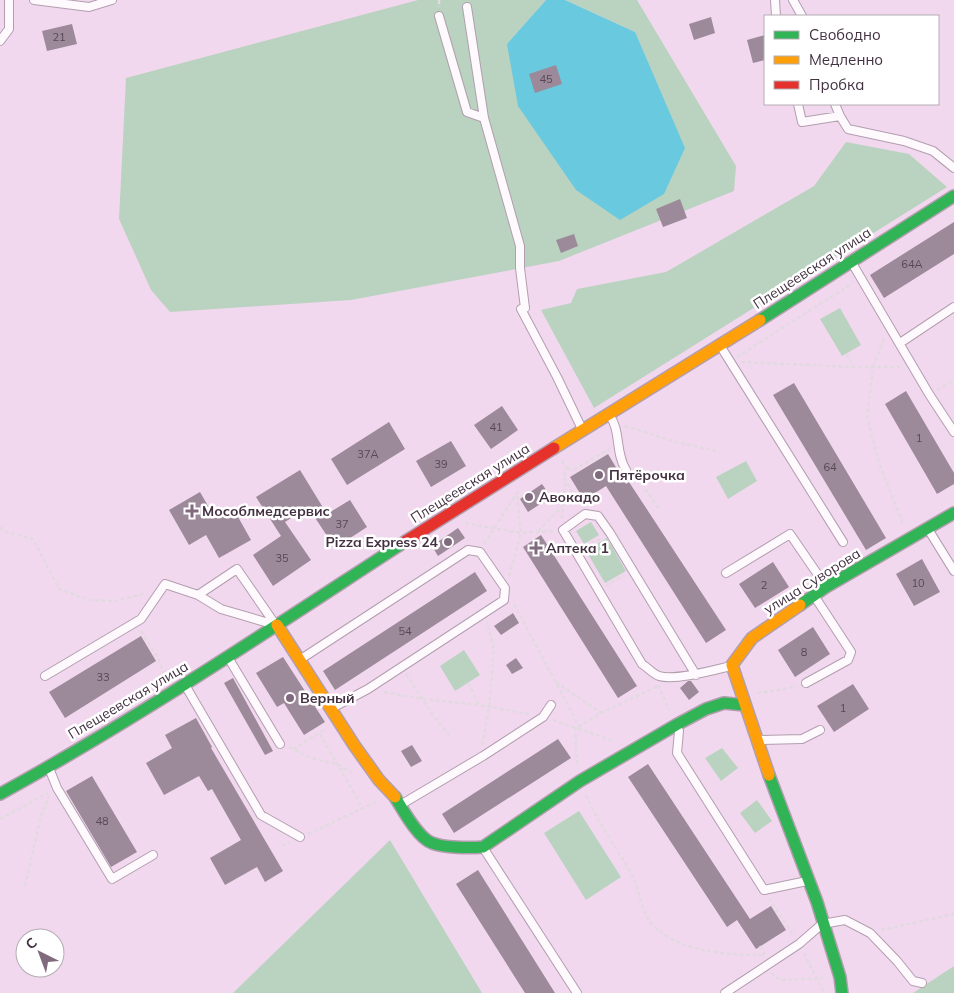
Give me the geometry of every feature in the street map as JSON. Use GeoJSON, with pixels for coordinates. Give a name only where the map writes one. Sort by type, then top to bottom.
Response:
{"type":"FeatureCollection","features":[{"type":"Feature","properties":{"kind":"street","name":"Плещеевская улица"},"geometry":{"type":"LineString","coordinates":[[0,794],[49,767],[228,657],[406,540],[583,431],[611,418],[720,345],[954,196]]}},
{"type":"Feature","properties":{"kind":"street","name":"улица Суворова"},"geometry":{"type":"LineString","coordinates":[[732,665],[752,638],[814,595],[954,513]]}},
{"type":"Feature","properties":{"kind":"street"},"geometry":{"type":"LineString","coordinates":[[277,625],[374,773],[393,793],[411,824],[431,843],[466,848],[483,847],[580,781],[635,747],[706,709],[742,700]]}},
{"type":"Feature","properties":{"kind":"street"},"geometry":{"type":"LineString","coordinates":[[732,665],[756,740],[809,881],[840,977],[841,992]]}},
{"type":"Feature","properties":{"kind":"lane"},"geometry":{"type":"LineString","coordinates":[[0,41],[9,29],[9,0]]}},
{"type":"Feature","properties":{"kind":"lane"},"geometry":{"type":"LineString","coordinates":[[34,0],[89,7],[112,0]]}},
{"type":"Feature","properties":{"kind":"lane"},"geometry":{"type":"LineString","coordinates":[[775,0],[776,15]]}},
{"type":"Feature","properties":{"kind":"lane"},"geometry":{"type":"LineString","coordinates":[[792,0],[801,15]]}},
{"type":"Feature","properties":{"kind":"lane"},"geometry":{"type":"LineString","coordinates":[[467,7],[484,118],[520,246],[523,308],[583,431]]}},
{"type":"Feature","properties":{"kind":"lane"},"geometry":{"type":"LineString","coordinates":[[439,16],[467,112],[484,118]]}},
{"type":"Feature","properties":{"kind":"lane"},"geometry":{"type":"LineString","coordinates":[[798,105],[802,122],[840,116]]}},
{"type":"Feature","properties":{"kind":"lane"},"geometry":{"type":"LineString","coordinates":[[835,105],[848,129],[911,143],[932,151],[954,168]]}},
{"type":"Feature","properties":{"kind":"lane"},"geometry":{"type":"LineString","coordinates":[[850,261],[929,394],[954,432]]}},
{"type":"Feature","properties":{"kind":"lane"},"geometry":{"type":"LineString","coordinates":[[900,343],[954,307]]}},
{"type":"Feature","properties":{"kind":"lane"},"geometry":{"type":"LineString","coordinates":[[720,345],[843,542]]}},
{"type":"Feature","properties":{"kind":"lane"},"geometry":{"type":"LineString","coordinates":[[611,418],[621,463],[626,470]]}},
{"type":"Feature","properties":{"kind":"lane"},"geometry":{"type":"LineString","coordinates":[[696,675],[598,516],[585,514],[563,530],[642,664],[659,676],[696,675],[732,665]]}},
{"type":"Feature","properties":{"kind":"lane"},"geometry":{"type":"LineString","coordinates":[[928,529],[954,571]]}},
{"type":"Feature","properties":{"kind":"lane"},"geometry":{"type":"LineString","coordinates":[[726,572],[790,534],[826,587]]}},
{"type":"Feature","properties":{"kind":"lane"},"geometry":{"type":"LineString","coordinates":[[299,660],[468,550],[480,552],[505,588],[504,600],[368,688],[331,708]]}},
{"type":"Feature","properties":{"kind":"lane"},"geometry":{"type":"LineString","coordinates":[[198,595],[237,569],[277,625]]}},
{"type":"Feature","properties":{"kind":"lane"},"geometry":{"type":"LineString","coordinates":[[45,676],[141,619],[165,584],[198,595],[221,609],[277,625]]}},
{"type":"Feature","properties":{"kind":"lane"},"geometry":{"type":"LineString","coordinates":[[806,683],[848,660],[850,652],[814,595]]}},
{"type":"Feature","properties":{"kind":"lane"},"geometry":{"type":"LineString","coordinates":[[228,657],[280,744]]}},
{"type":"Feature","properties":{"kind":"lane"},"geometry":{"type":"LineString","coordinates":[[184,684],[261,814],[300,837]]}},
{"type":"Feature","properties":{"kind":"lane"},"geometry":{"type":"LineString","coordinates":[[400,805],[483,756],[543,717],[551,704]]}},
{"type":"Feature","properties":{"kind":"lane"},"geometry":{"type":"LineString","coordinates":[[676,725],[678,731],[677,753],[764,890],[809,881]]}},
{"type":"Feature","properties":{"kind":"lane"},"geometry":{"type":"LineString","coordinates":[[756,740],[802,740],[820,730]]}},
{"type":"Feature","properties":{"kind":"lane"},"geometry":{"type":"LineString","coordinates":[[49,767],[57,788],[112,879],[153,855]]}},
{"type":"Feature","properties":{"kind":"lane"},"geometry":{"type":"LineString","coordinates":[[483,847],[577,993]]}},
{"type":"Feature","properties":{"kind":"lane"},"geometry":{"type":"LineString","coordinates":[[725,993],[799,944],[822,924],[845,920],[870,932],[913,981],[922,983]]}},
{"type":"Feature","properties":{"kind":"path"},"geometry":{"type":"LineString","coordinates":[[730,361],[857,280]]}},
{"type":"Feature","properties":{"kind":"path"},"geometry":{"type":"LineString","coordinates":[[887,331],[873,367],[866,417],[879,463],[910,539]]}},
{"type":"Feature","properties":{"kind":"path"},"geometry":{"type":"LineString","coordinates":[[846,354],[854,367]]}},
{"type":"Feature","properties":{"kind":"path"},"geometry":{"type":"LineString","coordinates":[[730,361],[854,367],[913,366]]}},
{"type":"Feature","properties":{"kind":"path"},"geometry":{"type":"LineString","coordinates":[[929,394],[954,380]]}},
{"type":"Feature","properties":{"kind":"path"},"geometry":{"type":"LineString","coordinates":[[611,418],[676,442],[716,451]]}},
{"type":"Feature","properties":{"kind":"path"},"geometry":{"type":"LineString","coordinates":[[567,469],[575,469],[608,449],[618,449]]}},
{"type":"Feature","properties":{"kind":"path"},"geometry":{"type":"LineString","coordinates":[[559,456],[567,469]]}},
{"type":"Feature","properties":{"kind":"path"},"geometry":{"type":"LineString","coordinates":[[567,469],[563,476],[585,514]]}},
{"type":"Feature","properties":{"kind":"path"},"geometry":{"type":"LineString","coordinates":[[626,470],[636,473],[660,510]]}},
{"type":"Feature","properties":{"kind":"path"},"geometry":{"type":"LineString","coordinates":[[461,523],[522,532],[563,530],[565,480]]}},
{"type":"Feature","properties":{"kind":"path"},"geometry":{"type":"LineString","coordinates":[[480,552],[517,495],[522,532],[505,588],[579,726]]}},
{"type":"Feature","properties":{"kind":"path"},"geometry":{"type":"LineString","coordinates":[[538,531],[563,506]]}},
{"type":"Feature","properties":{"kind":"path"},"geometry":{"type":"LineString","coordinates":[[0,527],[4,531],[33,539],[59,590],[89,600],[115,601],[150,592],[165,584]]}},
{"type":"Feature","properties":{"kind":"path"},"geometry":{"type":"LineString","coordinates":[[577,552],[610,533]]}},
{"type":"Feature","properties":{"kind":"path"},"geometry":{"type":"LineString","coordinates":[[600,590],[632,570]]}},
{"type":"Feature","properties":{"kind":"path"},"geometry":{"type":"LineString","coordinates":[[483,756],[481,742],[489,708],[494,649],[484,613]]}},
{"type":"Feature","properties":{"kind":"path"},"geometry":{"type":"LineString","coordinates":[[135,622],[159,660],[165,678]]}},
{"type":"Feature","properties":{"kind":"path"},"geometry":{"type":"LineString","coordinates":[[401,667],[449,736]]}},
{"type":"Feature","properties":{"kind":"path"},"geometry":{"type":"LineString","coordinates":[[659,676],[658,686],[676,725]]}},
{"type":"Feature","properties":{"kind":"path"},"geometry":{"type":"LineString","coordinates":[[555,681],[601,713]]}},
{"type":"Feature","properties":{"kind":"path"},"geometry":{"type":"LineString","coordinates":[[468,683],[479,705]]}},
{"type":"Feature","properties":{"kind":"path"},"geometry":{"type":"LineString","coordinates":[[742,700],[806,683]]}},
{"type":"Feature","properties":{"kind":"path"},"geometry":{"type":"LineString","coordinates":[[575,729],[601,713],[658,686]]}},
{"type":"Feature","properties":{"kind":"path"},"geometry":{"type":"LineString","coordinates":[[368,688],[423,699],[479,705],[518,712]]}},
{"type":"Feature","properties":{"kind":"path"},"geometry":{"type":"LineString","coordinates":[[553,720],[575,729],[635,747]]}},
{"type":"Feature","properties":{"kind":"path"},"geometry":{"type":"LineString","coordinates":[[332,725],[293,749],[311,758],[338,765],[357,776]]}},
{"type":"Feature","properties":{"kind":"path"},"geometry":{"type":"LineString","coordinates":[[575,729],[576,759],[580,781],[593,813],[632,876],[640,901],[652,924],[669,937],[692,947],[765,955]]}},
{"type":"Feature","properties":{"kind":"path"},"geometry":{"type":"LineString","coordinates":[[320,734],[363,809]]}},
{"type":"Feature","properties":{"kind":"path"},"geometry":{"type":"LineString","coordinates":[[0,819],[52,792],[46,800],[41,816],[25,886]]}},
{"type":"Feature","properties":{"kind":"path"},"geometry":{"type":"LineString","coordinates":[[282,846],[385,798]]}},
{"type":"Feature","properties":{"kind":"path"},"geometry":{"type":"LineString","coordinates":[[764,890],[799,944],[824,993]]}},
{"type":"Feature","properties":{"kind":"path"},"geometry":{"type":"LineString","coordinates":[[870,932],[954,914]]}},
{"type":"Feature","properties":{"kind":"path"},"geometry":{"type":"LineString","coordinates":[[764,967],[780,980],[840,977]]}},
{"type":"Feature","properties":{"kind":"green space"},"geometry":{"type":"Polygon","coordinates":[[[418,0],[546,0],[507,44],[635,32],[565,0],[637,0],[736,166],[734,191],[559,261],[351,300],[170,312],[151,290],[119,219],[126,78],[418,0]]]}},
{"type":"Feature","properties":{"kind":"green space"},"geometry":{"type":"Polygon","coordinates":[[[846,142],[909,154],[947,187],[594,408],[541,310],[571,303],[577,289],[666,272],[814,186],[846,142]]]}},
{"type":"Feature","properties":{"kind":"green space"},"geometry":{"type":"Polygon","coordinates":[[[840,308],[861,345],[842,356],[820,319],[840,308]]]}},
{"type":"Feature","properties":{"kind":"green space"},"geometry":{"type":"Polygon","coordinates":[[[746,461],[757,481],[728,499],[716,477],[746,461]]]}},
{"type":"Feature","properties":{"kind":"green space"},"geometry":{"type":"Polygon","coordinates":[[[591,522],[599,535],[584,544],[576,531],[591,522]]]}},
{"type":"Feature","properties":{"kind":"green space"},"geometry":{"type":"Polygon","coordinates":[[[607,538],[626,571],[605,583],[586,551],[607,538]]]}},
{"type":"Feature","properties":{"kind":"green space"},"geometry":{"type":"Polygon","coordinates":[[[464,650],[480,675],[455,691],[440,666],[464,650]]]}},
{"type":"Feature","properties":{"kind":"green space"},"geometry":{"type":"Polygon","coordinates":[[[722,748],[738,768],[721,781],[705,758],[722,748]]]}},
{"type":"Feature","properties":{"kind":"green space"},"geometry":{"type":"Polygon","coordinates":[[[757,800],[772,821],[755,833],[740,813],[757,800]]]}},
{"type":"Feature","properties":{"kind":"green space"},"geometry":{"type":"Polygon","coordinates":[[[579,811],[621,877],[586,900],[544,833],[579,811]]]}},
{"type":"Feature","properties":{"kind":"green space"},"geometry":{"type":"Polygon","coordinates":[[[390,840],[482,993],[233,993],[390,840]]]}},
{"type":"Feature","properties":{"kind":"green space"},"geometry":{"type":"Polygon","coordinates":[[[954,966],[954,993],[913,993],[954,966]]]}},
{"type":"Feature","properties":{"kind":"water"},"geometry":{"type":"Polygon","coordinates":[[[546,0],[565,0],[635,32],[685,148],[664,194],[620,220],[576,190],[518,106],[507,44],[546,0]]]}},
{"type":"Feature","properties":{"kind":"building"},"geometry":{"type":"Polygon","coordinates":[[[711,17],[715,33],[694,40],[689,24],[711,17]]]}},
{"type":"Feature","properties":{"kind":"building"},"geometry":{"type":"Polygon","coordinates":[[[72,24],[77,44],[47,51],[42,31],[72,24]]]}},
{"type":"Feature","properties":{"kind":"building"},"geometry":{"type":"Polygon","coordinates":[[[764,35],[764,60],[753,63],[747,40],[764,35]]]}},
{"type":"Feature","properties":{"kind":"building"},"geometry":{"type":"Polygon","coordinates":[[[556,65],[562,84],[535,93],[529,74],[556,65]]]}},
{"type":"Feature","properties":{"kind":"building"},"geometry":{"type":"Polygon","coordinates":[[[680,199],[687,218],[663,227],[656,209],[680,199]]]}},
{"type":"Feature","properties":{"kind":"building"},"geometry":{"type":"Polygon","coordinates":[[[954,222],[954,254],[884,298],[870,275],[954,222]]]}},
{"type":"Feature","properties":{"kind":"building"},"geometry":{"type":"Polygon","coordinates":[[[574,234],[578,246],[561,253],[556,240],[574,234]]]}},
{"type":"Feature","properties":{"kind":"building"},"geometry":{"type":"Polygon","coordinates":[[[794,383],[886,538],[866,550],[773,395],[794,383]]]}},
{"type":"Feature","properties":{"kind":"building"},"geometry":{"type":"Polygon","coordinates":[[[906,391],[954,473],[954,484],[937,494],[885,404],[906,391]]]}},
{"type":"Feature","properties":{"kind":"building"},"geometry":{"type":"Polygon","coordinates":[[[502,406],[518,430],[491,449],[474,425],[502,406]]]}},
{"type":"Feature","properties":{"kind":"building"},"geometry":{"type":"Polygon","coordinates":[[[389,422],[405,449],[347,485],[331,459],[389,422]]]}},
{"type":"Feature","properties":{"kind":"building"},"geometry":{"type":"Polygon","coordinates":[[[451,441],[466,466],[431,487],[416,461],[451,441]]]}},
{"type":"Feature","properties":{"kind":"building"},"geometry":{"type":"Polygon","coordinates":[[[608,454],[626,484],[629,482],[726,630],[706,643],[606,486],[584,500],[570,477],[608,454]]]}},
{"type":"Feature","properties":{"kind":"building"},"geometry":{"type":"Polygon","coordinates":[[[300,470],[327,514],[350,500],[367,527],[335,548],[308,507],[285,522],[311,560],[273,586],[253,555],[281,536],[256,497],[300,470]]]}},
{"type":"Feature","properties":{"kind":"building"},"geometry":{"type":"Polygon","coordinates":[[[542,484],[551,497],[528,512],[520,499],[542,484]]]}},
{"type":"Feature","properties":{"kind":"building"},"geometry":{"type":"Polygon","coordinates":[[[200,492],[215,518],[233,508],[251,540],[219,558],[206,535],[189,545],[169,510],[200,492]]]}},
{"type":"Feature","properties":{"kind":"building","name":"Pizza Express 24"},"geometry":{"type":"Polygon","coordinates":[[[458,528],[465,538],[438,556],[432,546],[458,528]]]}},
{"type":"Feature","properties":{"kind":"building"},"geometry":{"type":"Polygon","coordinates":[[[541,535],[637,686],[618,698],[523,547],[541,535]]]}},
{"type":"Feature","properties":{"kind":"building"},"geometry":{"type":"Polygon","coordinates":[[[922,559],[940,592],[914,606],[896,574],[922,559]]]}},
{"type":"Feature","properties":{"kind":"building"},"geometry":{"type":"Polygon","coordinates":[[[773,562],[789,587],[755,608],[739,584],[773,562]]]}},
{"type":"Feature","properties":{"kind":"building"},"geometry":{"type":"Polygon","coordinates":[[[475,572],[487,591],[335,690],[323,671],[475,572]]]}},
{"type":"Feature","properties":{"kind":"building"},"geometry":{"type":"Polygon","coordinates":[[[513,613],[519,623],[501,635],[494,626],[513,613]]]}},
{"type":"Feature","properties":{"kind":"building"},"geometry":{"type":"Polygon","coordinates":[[[813,627],[830,654],[795,677],[778,650],[813,627]]]}},
{"type":"Feature","properties":{"kind":"building"},"geometry":{"type":"Polygon","coordinates":[[[141,636],[156,661],[65,718],[49,692],[141,636]]]}},
{"type":"Feature","properties":{"kind":"building"},"geometry":{"type":"Polygon","coordinates":[[[283,657],[325,722],[304,735],[284,703],[277,707],[256,673],[283,657]]]}},
{"type":"Feature","properties":{"kind":"building"},"geometry":{"type":"Polygon","coordinates":[[[516,658],[523,668],[512,674],[506,665],[516,658]]]}},
{"type":"Feature","properties":{"kind":"building"},"geometry":{"type":"Polygon","coordinates":[[[233,678],[273,751],[265,755],[224,683],[233,678]]]}},
{"type":"Feature","properties":{"kind":"building"},"geometry":{"type":"Polygon","coordinates":[[[688,681],[691,681],[699,692],[689,700],[680,688],[688,681]]]}},
{"type":"Feature","properties":{"kind":"building"},"geometry":{"type":"Polygon","coordinates":[[[853,684],[869,709],[834,732],[817,706],[853,684]]]}},
{"type":"Feature","properties":{"kind":"building"},"geometry":{"type":"Polygon","coordinates":[[[196,718],[211,748],[283,871],[265,882],[257,867],[225,885],[210,858],[241,840],[212,789],[208,791],[199,776],[164,795],[146,763],[172,748],[165,735],[196,718]]]}},
{"type":"Feature","properties":{"kind":"building"},"geometry":{"type":"Polygon","coordinates":[[[558,739],[571,758],[454,833],[442,814],[558,739]]]}},
{"type":"Feature","properties":{"kind":"building"},"geometry":{"type":"Polygon","coordinates":[[[412,745],[422,761],[411,767],[401,751],[412,745]]]}},
{"type":"Feature","properties":{"kind":"building"},"geometry":{"type":"Polygon","coordinates":[[[648,764],[750,919],[771,906],[786,930],[756,949],[737,920],[727,927],[628,777],[648,764]]]}},
{"type":"Feature","properties":{"kind":"building"},"geometry":{"type":"Polygon","coordinates":[[[92,776],[137,852],[111,867],[66,791],[92,776]]]}},
{"type":"Feature","properties":{"kind":"building"},"geometry":{"type":"Polygon","coordinates":[[[478,870],[555,993],[525,993],[456,884],[478,870]]]}},
{"type":"Feature","properties":{"kind":"traffic: fast"},"geometry":{"type":"LineString","coordinates":[[760,320],[954,196]]}},
{"type":"Feature","properties":{"kind":"traffic: fast"},"geometry":{"type":"LineString","coordinates":[[800,605],[826,587],[954,513]]}},
{"type":"Feature","properties":{"kind":"traffic: fast"},"geometry":{"type":"LineString","coordinates":[[0,794],[155,703],[406,541]]}},
{"type":"Feature","properties":{"kind":"traffic: fast"},"geometry":{"type":"LineString","coordinates":[[395,797],[421,836],[432,843],[450,847],[483,847],[580,781],[676,725],[706,709],[724,703],[744,705]]}},
{"type":"Feature","properties":{"kind":"traffic: fast"},"geometry":{"type":"LineString","coordinates":[[769,775],[817,902],[840,977],[842,993]]}},
{"type":"Feature","properties":{"kind":"traffic: slow"},"geometry":{"type":"LineString","coordinates":[[554,448],[760,320]]}},
{"type":"Feature","properties":{"kind":"traffic: slow"},"geometry":{"type":"LineString","coordinates":[[769,775],[732,665],[752,638],[800,605]]}},
{"type":"Feature","properties":{"kind":"traffic: slow"},"geometry":{"type":"LineString","coordinates":[[277,625],[354,745],[379,780],[395,797]]}},
{"type":"Feature","properties":{"kind":"traffic: jam"},"geometry":{"type":"LineString","coordinates":[[406,541],[554,448]]}},
{"type":"Feature","properties":{"kind":"place","name":"Пятёрочка"},"geometry":{"type":"Point","coordinates":[599,475]}},
{"type":"Feature","properties":{"kind":"place","name":"Авокадо"},"geometry":{"type":"Point","coordinates":[529,497]}},
{"type":"Feature","properties":{"kind":"place","name":"Мособлмедсервис"},"geometry":{"type":"Point","coordinates":[192,511]}},
{"type":"Feature","properties":{"kind":"place","name":"Pizza Express 24"},"geometry":{"type":"Point","coordinates":[448,542]}},
{"type":"Feature","properties":{"kind":"place","name":"Аптека 1"},"geometry":{"type":"Point","coordinates":[536,548]}},
{"type":"Feature","properties":{"kind":"place","name":"Верный"},"geometry":{"type":"Point","coordinates":[290,698]}}]}
